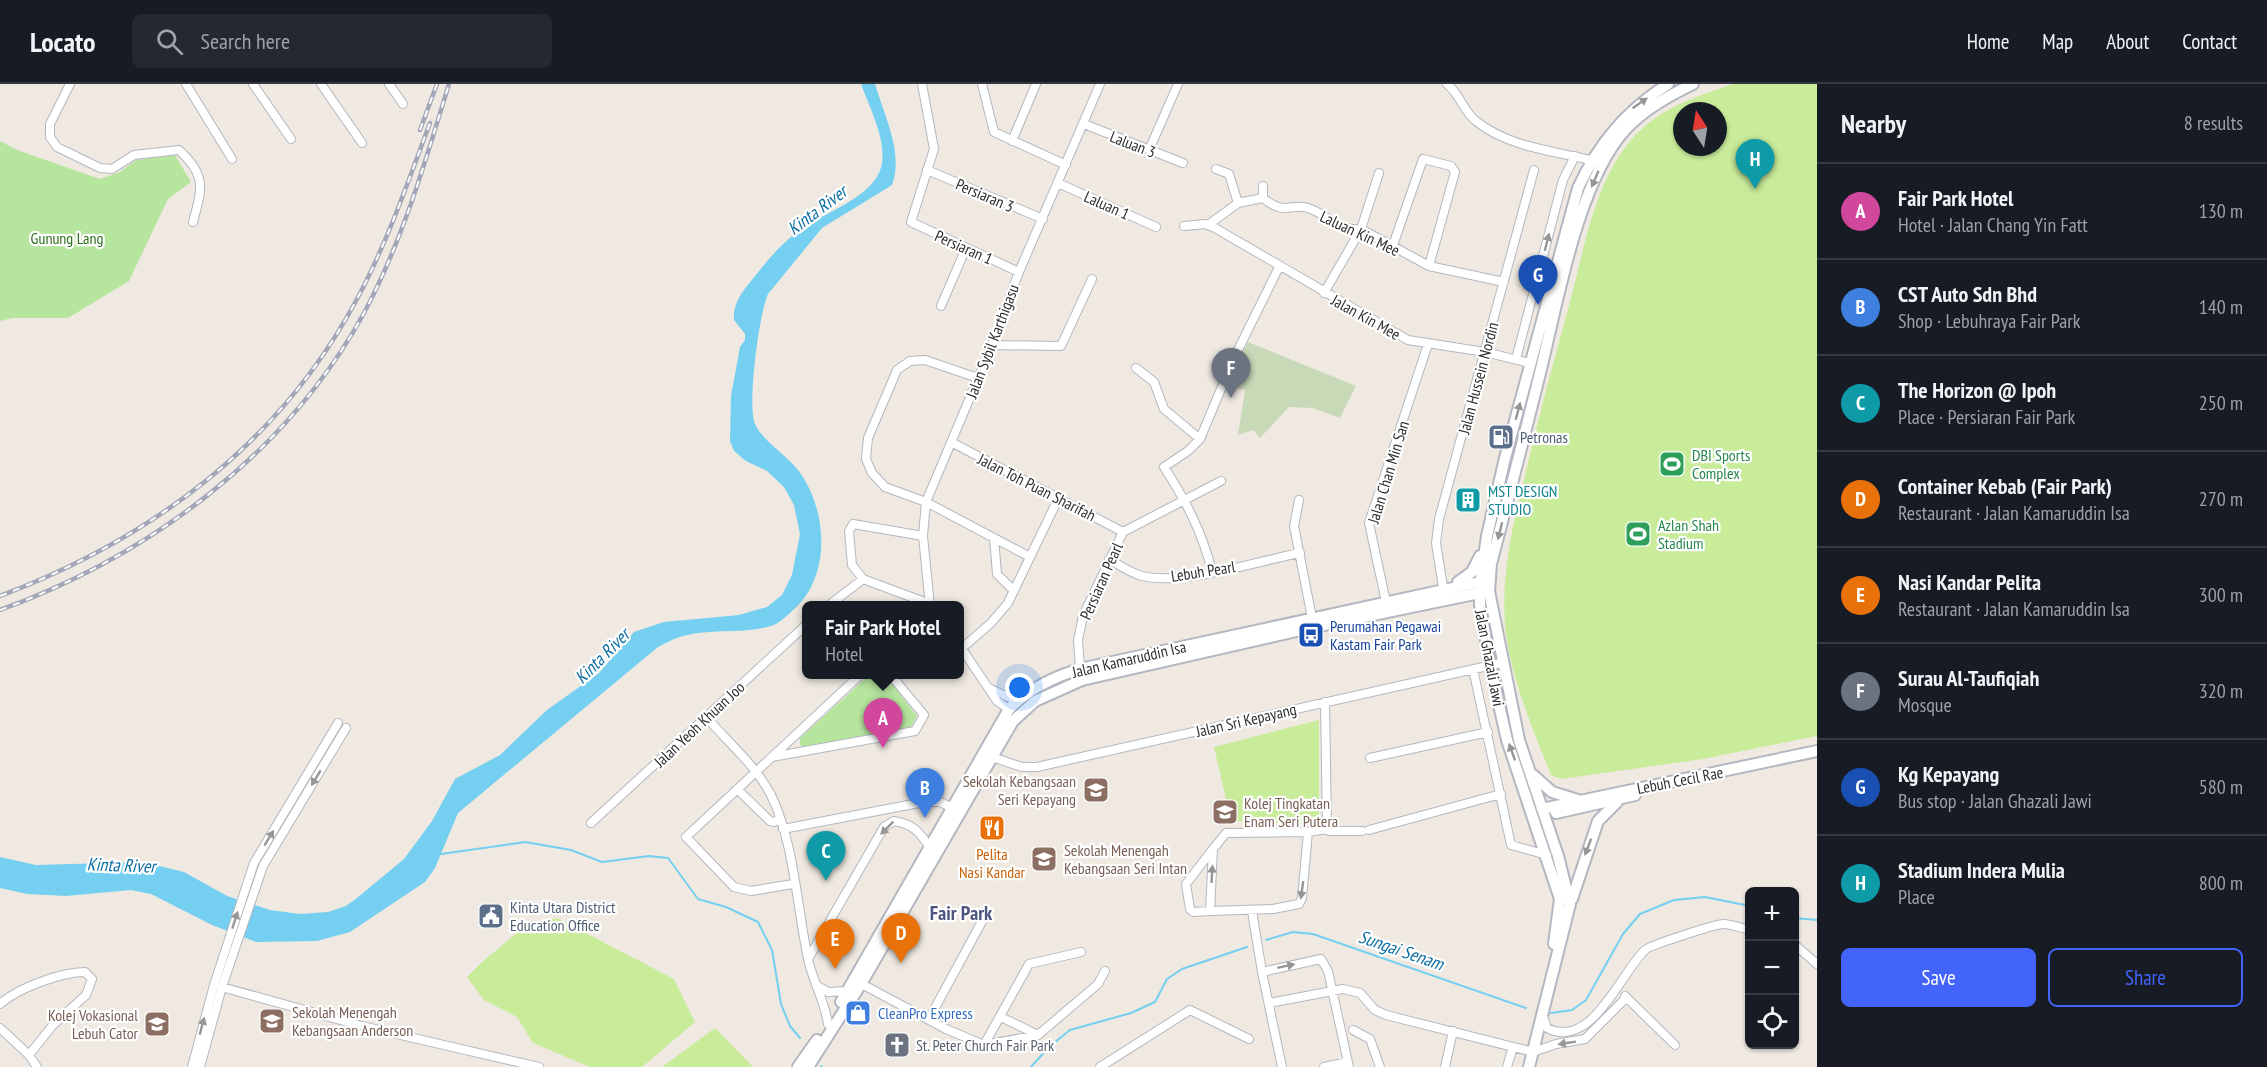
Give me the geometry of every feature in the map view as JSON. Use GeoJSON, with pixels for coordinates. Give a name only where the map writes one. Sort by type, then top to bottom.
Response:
{"type":"FeatureCollection","features":[{"type":"Feature","properties":{"kind":"main road","name":"Jalan Ghazali Jawi"},"geometry":{"type":"LineString","coordinates":[[1485,586],[1488,536],[1505,458],[1572,207],[1591,160],[1612,129],[1631,110],[1668,84]]}},
{"type":"Feature","properties":{"kind":"main road","name":"Jalan Ghazali Jawi"},"geometry":{"type":"LineString","coordinates":[[1531,1052],[1543,1016],[1565,902],[1543,813],[1507,740],[1490,666],[1480,605],[1589,191],[1600,166],[1626,129],[1667,98],[1693,84]]}},
{"type":"Feature","properties":{"kind":"main road"},"geometry":{"type":"LineString","coordinates":[[1591,160],[1599,158],[1616,135],[1626,129]]}},
{"type":"Feature","properties":{"kind":"main road"},"geometry":{"type":"LineString","coordinates":[[1534,399],[1531,390],[1534,371],[1530,363],[1539,356],[1544,340],[1549,338]]}},
{"type":"Feature","properties":{"kind":"main road"},"geometry":{"type":"LineString","coordinates":[[1505,458],[1525,434]]}},
{"type":"Feature","properties":{"kind":"main road"},"geometry":{"type":"LineString","coordinates":[[1431,592],[1460,581],[1472,572],[1488,536]]}},
{"type":"Feature","properties":{"kind":"main road"},"geometry":{"type":"LineString","coordinates":[[1485,586],[1525,773],[1552,792],[1578,800]]}},
{"type":"Feature","properties":{"kind":"main road","name":"Jalan Kamaruddin Isa"},"geometry":{"type":"LineString","coordinates":[[798,1067],[810,1062],[987,755],[1009,709],[1019,699],[1060,675],[1080,669],[1431,592],[1485,586]]}},
{"type":"Feature","properties":{"kind":"main road","name":"Jalan Kamaruddin Isa"},"geometry":{"type":"LineString","coordinates":[[810,1062],[828,1024],[848,991],[857,982],[953,807],[987,755],[1013,721],[1035,701],[1063,687],[1141,664],[1485,586]]}},
{"type":"Feature","properties":{"kind":"main road"},"geometry":{"type":"LineString","coordinates":[[1063,687],[1080,669]]}},
{"type":"Feature","properties":{"kind":"main road"},"geometry":{"type":"LineString","coordinates":[[1009,709],[1017,709],[1028,700],[1035,701]]}},
{"type":"Feature","properties":{"kind":"main road","name":"Lebuh Cecil Rae"},"geometry":{"type":"LineString","coordinates":[[1543,813],[1578,800],[1817,751]]}},
{"type":"Feature","properties":{"kind":"main road","name":"Lebuh Cecil Rae"},"geometry":{"type":"LineString","coordinates":[[1543,813],[1620,800],[1817,758]]}},
{"type":"Feature","properties":{"kind":"main road","name":"Jalan Ghazali Jawi"},"geometry":{"type":"LineString","coordinates":[[1525,773],[1547,856],[1565,902],[1560,915],[1529,1067]]}},
{"type":"Feature","properties":{"kind":"main road"},"geometry":{"type":"LineString","coordinates":[[1565,902],[1598,821],[1620,800]]}},
{"type":"Feature","properties":{"kind":"main road"},"geometry":{"type":"LineString","coordinates":[[1524,1067],[1531,1052]]}},
{"type":"Feature","properties":{"kind":"main road"},"geometry":{"type":"LineString","coordinates":[[792,1067],[810,1062]]}},
{"type":"Feature","properties":{"kind":"street"},"geometry":{"type":"LineString","coordinates":[[70,84],[50,124],[50,137],[57,147],[100,168],[112,169],[134,155],[179,150],[192,162],[202,183],[193,222]]}},
{"type":"Feature","properties":{"kind":"street"},"geometry":{"type":"LineString","coordinates":[[186,84],[232,159]]}},
{"type":"Feature","properties":{"kind":"street"},"geometry":{"type":"LineString","coordinates":[[253,84],[291,139]]}},
{"type":"Feature","properties":{"kind":"street"},"geometry":{"type":"LineString","coordinates":[[321,84],[362,143]]}},
{"type":"Feature","properties":{"kind":"street"},"geometry":{"type":"LineString","coordinates":[[389,84],[403,104]]}},
{"type":"Feature","properties":{"kind":"street"},"geometry":{"type":"LineString","coordinates":[[922,84],[934,143],[927,170]]}},
{"type":"Feature","properties":{"kind":"street"},"geometry":{"type":"LineString","coordinates":[[981,84],[994,132],[1066,165]]}},
{"type":"Feature","properties":{"kind":"street"},"geometry":{"type":"LineString","coordinates":[[1012,141],[1036,84]]}},
{"type":"Feature","properties":{"kind":"street","name":"Jalan Sybil Karthigasu"},"geometry":{"type":"LineString","coordinates":[[930,601],[923,536],[926,502],[992,345],[1019,272],[1100,84]]}},
{"type":"Feature","properties":{"kind":"street"},"geometry":{"type":"LineString","coordinates":[[1149,150],[1178,84]]}},
{"type":"Feature","properties":{"kind":"street"},"geometry":{"type":"LineString","coordinates":[[1447,84],[1456,92],[1475,121],[1486,127],[1547,152],[1591,160]]}},
{"type":"Feature","properties":{"kind":"street","name":"Laluan 3"},"geometry":{"type":"LineString","coordinates":[[1084,124],[1182,163]]}},
{"type":"Feature","properties":{"kind":"street"},"geometry":{"type":"LineString","coordinates":[[1516,359],[1563,180],[1575,156]]}},
{"type":"Feature","properties":{"kind":"street"},"geometry":{"type":"LineString","coordinates":[[1392,248],[1423,159],[1451,166],[1455,172],[1429,266]]}},
{"type":"Feature","properties":{"kind":"street"},"geometry":{"type":"LineString","coordinates":[[1216,169],[1229,174],[1238,203]]}},
{"type":"Feature","properties":{"kind":"street","name":"Persiaran 3"},"geometry":{"type":"LineString","coordinates":[[927,170],[1043,219]]}},
{"type":"Feature","properties":{"kind":"street","name":"Persiaran 1"},"geometry":{"type":"LineString","coordinates":[[927,170],[911,220],[912,224],[1019,272]]}},
{"type":"Feature","properties":{"kind":"street","name":"Jalan Hussein Nordin"},"geometry":{"type":"LineString","coordinates":[[1443,587],[1437,553],[1437,530],[1534,170]]}},
{"type":"Feature","properties":{"kind":"street"},"geometry":{"type":"LineString","coordinates":[[1324,293],[1361,229],[1379,173]]}},
{"type":"Feature","properties":{"kind":"street","name":"Laluan 1"},"geometry":{"type":"LineString","coordinates":[[1058,183],[1156,227]]}},
{"type":"Feature","properties":{"kind":"street"},"geometry":{"type":"LineString","coordinates":[[1184,226],[1208,225],[1238,203],[1263,198],[1263,186]]}},
{"type":"Feature","properties":{"kind":"street","name":"Laluan Kin Mee"},"geometry":{"type":"LineString","coordinates":[[1263,198],[1282,209],[1306,207],[1350,231],[1361,229],[1392,248],[1429,266],[1504,282]]}},
{"type":"Feature","properties":{"kind":"street","name":"Jalan Kin Mee"},"geometry":{"type":"LineString","coordinates":[[1208,225],[1408,340],[1485,352],[1530,363]]}},
{"type":"Feature","properties":{"kind":"street"},"geometry":{"type":"LineString","coordinates":[[941,306],[966,248]]}},
{"type":"Feature","properties":{"kind":"street"},"geometry":{"type":"LineString","coordinates":[[1212,571],[1204,540],[1185,500],[1164,467],[1188,451],[1200,439],[1234,358],[1279,267]]}},
{"type":"Feature","properties":{"kind":"street"},"geometry":{"type":"LineString","coordinates":[[992,345],[1061,346],[1092,279]]}},
{"type":"Feature","properties":{"kind":"street","name":"Jalan Chan Min San"},"geometry":{"type":"LineString","coordinates":[[1386,602],[1369,523],[1428,344]]}},
{"type":"Feature","properties":{"kind":"street"},"geometry":{"type":"LineString","coordinates":[[978,378],[925,360],[910,361],[897,370],[868,438],[866,459],[872,473],[885,487],[926,502],[1030,557]]}},
{"type":"Feature","properties":{"kind":"street"},"geometry":{"type":"LineString","coordinates":[[1136,368],[1154,382],[1164,409],[1200,439]]}},
{"type":"Feature","properties":{"kind":"street","name":"Jalan Toh Puan Sharifah"},"geometry":{"type":"LineString","coordinates":[[951,442],[1123,532]]}},
{"type":"Feature","properties":{"kind":"street","name":"Persiaran Pearl"},"geometry":{"type":"LineString","coordinates":[[1080,669],[1078,640],[1083,616],[1123,532],[1221,481]]}},
{"type":"Feature","properties":{"kind":"street"},"geometry":{"type":"LineString","coordinates":[[964,644],[991,623],[1008,603],[1059,497]]}},
{"type":"Feature","properties":{"kind":"street"},"geometry":{"type":"LineString","coordinates":[[1299,500],[1294,526],[1312,618]]}},
{"type":"Feature","properties":{"kind":"street"},"geometry":{"type":"LineString","coordinates":[[920,601],[863,579],[852,565],[849,531],[853,524],[923,536]]}},
{"type":"Feature","properties":{"kind":"street"},"geometry":{"type":"LineString","coordinates":[[994,538],[997,574],[1014,591]]}},
{"type":"Feature","properties":{"kind":"street","name":"Lebuh Pearl"},"geometry":{"type":"LineString","coordinates":[[1109,559],[1134,573],[1155,578],[1185,577],[1300,553]]}},
{"type":"Feature","properties":{"kind":"street"},"geometry":{"type":"LineString","coordinates":[[834,601],[863,579]]}},
{"type":"Feature","properties":{"kind":"street","name":"Jalan Yeoh Khuan Joo"},"geometry":{"type":"LineString","coordinates":[[591,823],[802,630]]}},
{"type":"Feature","properties":{"kind":"street"},"geometry":{"type":"LineString","coordinates":[[964,652],[1000,705],[1009,709]]}},
{"type":"Feature","properties":{"kind":"street","name":"Jalan Sri Kepayang"},"geometry":{"type":"LineString","coordinates":[[987,755],[1022,767],[1037,767],[1501,663]]}},
{"type":"Feature","properties":{"kind":"street"},"geometry":{"type":"LineString","coordinates":[[1473,669],[1511,845],[1547,856]]}},
{"type":"Feature","properties":{"kind":"street"},"geometry":{"type":"LineString","coordinates":[[793,884],[751,891],[734,886],[686,837],[857,679]]}},
{"type":"Feature","properties":{"kind":"street"},"geometry":{"type":"LineString","coordinates":[[772,757],[915,731],[924,715],[893,679]]}},
{"type":"Feature","properties":{"kind":"street"},"geometry":{"type":"LineString","coordinates":[[990,688],[1012,699],[1019,699]]}},
{"type":"Feature","properties":{"kind":"street"},"geometry":{"type":"LineString","coordinates":[[1325,702],[1327,829]]}},
{"type":"Feature","properties":{"kind":"street"},"geometry":{"type":"LineString","coordinates":[[706,718],[756,772],[770,794],[780,819],[814,985],[825,1005],[828,1024]]}},
{"type":"Feature","properties":{"kind":"street"},"geometry":{"type":"LineString","coordinates":[[192,1067],[218,986],[236,951],[263,866],[342,725],[254,862],[226,949],[218,986],[200,1067]]}},
{"type":"Feature","properties":{"kind":"street"},"geometry":{"type":"LineString","coordinates":[[1370,758],[1488,732]]}},
{"type":"Feature","properties":{"kind":"street"},"geometry":{"type":"LineString","coordinates":[[737,789],[770,821],[780,819]]}},
{"type":"Feature","properties":{"kind":"street"},"geometry":{"type":"LineString","coordinates":[[1308,832],[1302,898],[1299,904],[1292,908],[1252,911],[1193,912],[1190,909],[1186,884],[1227,833],[1308,832],[1327,829],[1329,831],[1365,830],[1501,794]]}},
{"type":"Feature","properties":{"kind":"street"},"geometry":{"type":"LineString","coordinates":[[783,829],[924,802],[940,802],[953,807]]}},
{"type":"Feature","properties":{"kind":"street"},"geometry":{"type":"LineString","coordinates":[[808,959],[884,827],[894,820],[908,823],[918,830],[930,848]]}},
{"type":"Feature","properties":{"kind":"street"},"geometry":{"type":"LineString","coordinates":[[1210,911],[1213,849]]}},
{"type":"Feature","properties":{"kind":"street"},"geometry":{"type":"LineString","coordinates":[[1252,911],[1282,1067]]}},
{"type":"Feature","properties":{"kind":"street"},"geometry":{"type":"LineString","coordinates":[[929,1019],[986,915]]}},
{"type":"Feature","properties":{"kind":"street"},"geometry":{"type":"LineString","coordinates":[[1543,1016],[1547,1028],[1555,1032],[1568,1034],[1578,1030],[1618,989],[1646,948],[1722,924],[1745,929]]}},
{"type":"Feature","properties":{"kind":"street"},"geometry":{"type":"LineString","coordinates":[[1799,948],[1817,964]]}},
{"type":"Feature","properties":{"kind":"street"},"geometry":{"type":"LineString","coordinates":[[984,1045],[1029,964],[1081,952]]}},
{"type":"Feature","properties":{"kind":"street"},"geometry":{"type":"LineString","coordinates":[[1262,972],[1321,959],[1326,964],[1348,1064],[1324,1067]]}},
{"type":"Feature","properties":{"kind":"street"},"geometry":{"type":"LineString","coordinates":[[857,982],[984,1045],[1038,1035],[1098,984],[1105,971]]}},
{"type":"Feature","properties":{"kind":"street"},"geometry":{"type":"LineString","coordinates":[[0,1004],[9,996],[69,972],[85,972],[92,979],[86,995],[53,1025],[29,1055]]}},
{"type":"Feature","properties":{"kind":"street"},"geometry":{"type":"LineString","coordinates":[[814,985],[828,992],[848,991]]}},
{"type":"Feature","properties":{"kind":"street"},"geometry":{"type":"LineString","coordinates":[[218,986],[362,1026],[539,1067]]}},
{"type":"Feature","properties":{"kind":"street"},"geometry":{"type":"LineString","coordinates":[[1618,989],[1675,1045]]}},
{"type":"Feature","properties":{"kind":"street"},"geometry":{"type":"LineString","coordinates":[[1269,1003],[1333,990],[1354,990],[1380,1013],[1531,1052],[1556,1044],[1585,1039],[1626,998]]}},
{"type":"Feature","properties":{"kind":"street"},"geometry":{"type":"LineString","coordinates":[[1100,1067],[1190,1010],[1249,1039]]}},
{"type":"Feature","properties":{"kind":"street"},"geometry":{"type":"LineString","coordinates":[[1001,1017],[1038,1035]]}},
{"type":"Feature","properties":{"kind":"street"},"geometry":{"type":"LineString","coordinates":[[0,1028],[29,1055],[37,1067]]}},
{"type":"Feature","properties":{"kind":"street"},"geometry":{"type":"LineString","coordinates":[[1353,1030],[1370,1039],[1380,1067]]}},
{"type":"Feature","properties":{"kind":"street"},"geometry":{"type":"LineString","coordinates":[[1445,1067],[1453,1031]]}},
{"type":"Feature","properties":{"kind":"street"},"geometry":{"type":"LineString","coordinates":[[1507,1067],[1513,1047]]}},
{"type":"Feature","properties":{"kind":"green space","name":"DBI Sports Complex"},"geometry":{"type":"Polygon","coordinates":[[[1733,84],[1817,84],[1817,736],[1703,759],[1561,779],[1551,775],[1511,662],[1504,603],[1510,542],[1542,405],[1591,221],[1607,178],[1618,158],[1642,129],[1673,107],[1673,156],[1727,156],[1727,102],[1684,102],[1733,84]]]}},
{"type":"Feature","properties":{"kind":"green space","name":"Gunung Lang"},"geometry":{"type":"Polygon","coordinates":[[[0,141],[17,150],[100,179],[120,172],[136,160],[175,155],[191,182],[168,199],[129,281],[68,318],[12,318],[0,321],[0,141]]]}},
{"type":"Feature","properties":{"kind":"green space"},"geometry":{"type":"Polygon","coordinates":[[[1248,342],[1356,386],[1340,418],[1313,408],[1289,407],[1260,438],[1253,430],[1238,435],[1245,390],[1227,386],[1248,342]]]}},
{"type":"Feature","properties":{"kind":"green space"},"geometry":{"type":"Polygon","coordinates":[[[865,679],[888,679],[917,716],[911,727],[804,747],[800,745],[800,738],[865,679]]]}},
{"type":"Feature","properties":{"kind":"green space"},"geometry":{"type":"Polygon","coordinates":[[[1319,720],[1319,825],[1231,821],[1214,747],[1319,720]]]}},
{"type":"Feature","properties":{"kind":"green space"},"geometry":{"type":"Polygon","coordinates":[[[557,918],[674,979],[695,1022],[642,1067],[590,1067],[533,1043],[517,1017],[484,1000],[467,977],[524,927],[557,918]]]}},
{"type":"Feature","properties":{"kind":"green space"},"geometry":{"type":"Polygon","coordinates":[[[715,1028],[753,1067],[662,1067],[715,1028]]]}},
{"type":"Feature","properties":{"kind":"water","name":"Kinta River"},"geometry":{"type":"Polygon","coordinates":[[[861,84],[875,84],[891,134],[896,160],[892,185],[822,228],[768,294],[758,339],[752,398],[755,424],[764,437],[801,474],[810,490],[820,526],[819,564],[814,581],[805,597],[790,613],[776,624],[763,628],[694,634],[677,638],[658,647],[458,813],[435,868],[425,882],[350,932],[317,941],[256,942],[212,925],[151,894],[131,890],[66,896],[27,894],[0,888],[0,857],[36,865],[143,862],[184,872],[227,896],[270,910],[300,914],[328,912],[346,906],[404,859],[432,821],[455,779],[500,755],[547,710],[599,673],[634,632],[664,622],[739,615],[767,607],[782,595],[792,575],[800,534],[794,505],[784,487],[767,471],[746,461],[734,451],[730,441],[731,396],[740,347],[745,340],[745,334],[734,320],[734,313],[743,291],[785,243],[806,226],[859,195],[878,175],[882,163],[882,144],[861,84]]]}},
{"type":"Feature","properties":{"kind":"waterway","name":"Sungai Senam"},"geometry":{"type":"LineString","coordinates":[[441,854],[525,842],[571,850],[602,862],[649,856],[668,858],[698,899],[726,907],[758,922],[772,950],[781,1004],[790,1026],[800,1038]]}},
{"type":"Feature","properties":{"kind":"waterway","name":"Sungai Senam"},"geometry":{"type":"LineString","coordinates":[[1551,1013],[1572,1010],[1586,1000],[1623,934],[1640,914],[1674,900],[1705,897],[1745,905]]}},
{"type":"Feature","properties":{"kind":"waterway","name":"Sungai Senam"},"geometry":{"type":"LineString","coordinates":[[1799,918],[1817,920]]}},
{"type":"Feature","properties":{"kind":"waterway","name":"Sungai Senam"},"geometry":{"type":"LineString","coordinates":[[1266,940],[1293,932],[1313,934],[1526,1008]]}},
{"type":"Feature","properties":{"kind":"waterway","name":"Sungai Senam"},"geometry":{"type":"LineString","coordinates":[[1031,1067],[1049,1047],[1070,1030],[1131,1013],[1155,1002],[1167,979],[1182,969],[1247,947]]}},
{"type":"Feature","properties":{"kind":"railway"},"geometry":{"type":"LineString","coordinates":[[420,130],[437,84]]}},
{"type":"Feature","properties":{"kind":"railway"},"geometry":{"type":"LineString","coordinates":[[0,610],[55,588],[109,561],[160,529],[209,494],[254,455],[296,411],[332,364],[364,313],[378,285],[402,229],[449,84]]}},
{"type":"Feature","properties":{"kind":"railway"},"geometry":{"type":"LineString","coordinates":[[0,596],[56,573],[109,546],[159,515],[206,480],[250,442],[290,399],[326,351],[368,278],[430,123]]}},
{"type":"Feature","properties":{"kind":"place","name":"Stadium Indera Mulia"},"geometry":{"type":"Point","coordinates":[1755,189]}},
{"type":"Feature","properties":{"kind":"place","name":"Kg Kepayang"},"geometry":{"type":"Point","coordinates":[1538,305]}},
{"type":"Feature","properties":{"kind":"place","name":"Surau Al-Taufiqiah"},"geometry":{"type":"Point","coordinates":[1231,398]}},
{"type":"Feature","properties":{"kind":"place","name":"Petronas"},"geometry":{"type":"Point","coordinates":[1501,437]}},
{"type":"Feature","properties":{"kind":"place","name":"DBI Sports Complex"},"geometry":{"type":"Point","coordinates":[1672,464]}},
{"type":"Feature","properties":{"kind":"place","name":"MST DESIGN STUDIO"},"geometry":{"type":"Point","coordinates":[1468,500]}},
{"type":"Feature","properties":{"kind":"place","name":"Azlan Shah Stadium"},"geometry":{"type":"Point","coordinates":[1638,534]}},
{"type":"Feature","properties":{"kind":"place","name":"Perumahan Pegawai Kastam Fair Park"},"geometry":{"type":"Point","coordinates":[1311,635]}},
{"type":"Feature","properties":{"kind":"place","name":"Fair Park Hotel"},"geometry":{"type":"Point","coordinates":[883,748]}},
{"type":"Feature","properties":{"kind":"place","name":"Sekolah Kebangsaan Seri Kepayang"},"geometry":{"type":"Point","coordinates":[1096,790]}},
{"type":"Feature","properties":{"kind":"place","name":"Kolej Tingkatan Enam Seri Putera"},"geometry":{"type":"Point","coordinates":[1225,812]}},
{"type":"Feature","properties":{"kind":"place","name":"CST Auto Sdn Bhd"},"geometry":{"type":"Point","coordinates":[925,818]}},
{"type":"Feature","properties":{"kind":"place","name":"Pelita Nasi Kandar"},"geometry":{"type":"Point","coordinates":[992,828]}},
{"type":"Feature","properties":{"kind":"place","name":"Sekolah Menengah Kebangsaan Seri Intan"},"geometry":{"type":"Point","coordinates":[1044,859]}},
{"type":"Feature","properties":{"kind":"place","name":"The Horizon @ Ipoh"},"geometry":{"type":"Point","coordinates":[826,881]}},
{"type":"Feature","properties":{"kind":"place","name":"Kinta Utara District Education Office"},"geometry":{"type":"Point","coordinates":[491,916]}},
{"type":"Feature","properties":{"kind":"place","name":"Container Kebab (Fair Park)"},"geometry":{"type":"Point","coordinates":[901,963]}},
{"type":"Feature","properties":{"kind":"place","name":"Nasi Kandar Pelita"},"geometry":{"type":"Point","coordinates":[835,969]}},
{"type":"Feature","properties":{"kind":"place","name":"CleanPro Express"},"geometry":{"type":"Point","coordinates":[858,1013]}},
{"type":"Feature","properties":{"kind":"place","name":"Sekolah Menengah Kebangsaan Anderson"},"geometry":{"type":"Point","coordinates":[272,1021]}},
{"type":"Feature","properties":{"kind":"place","name":"Kolej Vokasional Lebuh Cator"},"geometry":{"type":"Point","coordinates":[157,1024]}},
{"type":"Feature","properties":{"kind":"place","name":"St. Peter Church Fair Park"},"geometry":{"type":"Point","coordinates":[897,1045]}},
{"type":"Feature","properties":{"kind":"district","name":"Fair Park"},"geometry":{"type":"Point","coordinates":[961,913]}}]}
